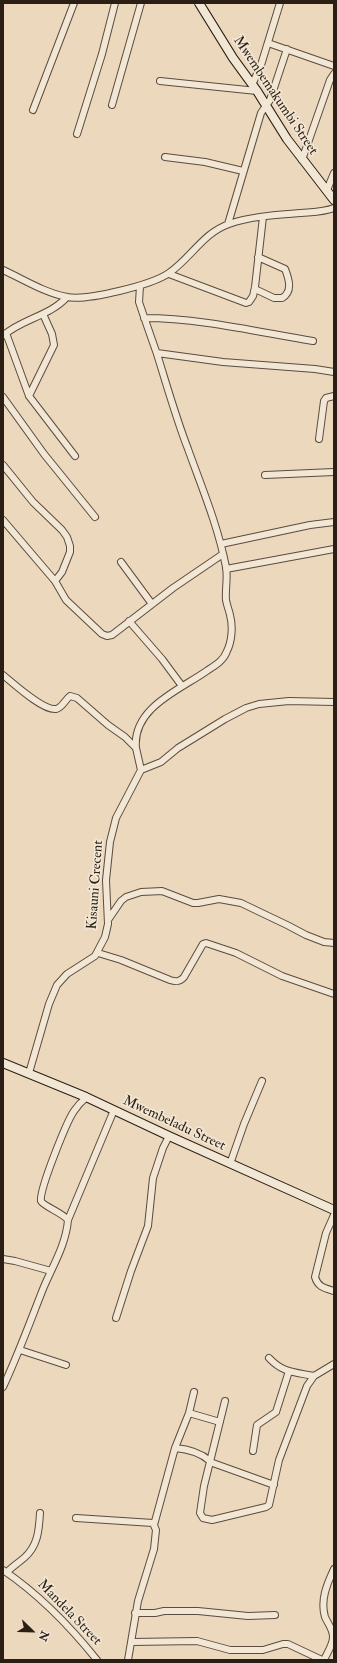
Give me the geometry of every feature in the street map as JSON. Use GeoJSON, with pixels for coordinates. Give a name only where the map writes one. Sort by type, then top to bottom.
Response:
{"type":"FeatureCollection","features":[{"type":"Feature","properties":{"kind":"street"},"geometry":{"type":"LineString","coordinates":[[33,110],[74,3]]}},
{"type":"Feature","properties":{"kind":"street"},"geometry":{"type":"LineString","coordinates":[[77,134],[102,54],[115,3]]}},
{"type":"Feature","properties":{"kind":"street"},"geometry":{"type":"LineString","coordinates":[[112,106],[141,3]]}},
{"type":"Feature","properties":{"kind":"street","name":"Mwembemakumbi Street"},"geometry":{"type":"LineString","coordinates":[[199,3],[233,58],[267,106],[302,160],[334,200]]}},
{"type":"Feature","properties":{"kind":"street"},"geometry":{"type":"LineString","coordinates":[[160,81],[254,88],[280,3]]}},
{"type":"Feature","properties":{"kind":"street"},"geometry":{"type":"LineString","coordinates":[[268,43],[334,66]]}},
{"type":"Feature","properties":{"kind":"street"},"geometry":{"type":"LineString","coordinates":[[228,224],[261,113],[267,106],[287,50]]}},
{"type":"Feature","properties":{"kind":"street"},"geometry":{"type":"LineString","coordinates":[[302,160],[330,80],[334,74]]}},
{"type":"Feature","properties":{"kind":"street"},"geometry":{"type":"LineString","coordinates":[[164,157],[205,162],[243,170]]}},
{"type":"Feature","properties":{"kind":"street"},"geometry":{"type":"LineString","coordinates":[[327,190],[334,173]]}},
{"type":"Feature","properties":{"kind":"street"},"geometry":{"type":"LineString","coordinates":[[3,270],[42,288],[67,297],[79,298],[140,286],[169,274],[202,241],[228,224],[242,220],[319,212],[334,208]]}},
{"type":"Feature","properties":{"kind":"street"},"geometry":{"type":"LineString","coordinates":[[169,274],[246,303],[251,301],[255,289],[263,217]]}},
{"type":"Feature","properties":{"kind":"street"},"geometry":{"type":"LineString","coordinates":[[255,289],[274,298],[282,298],[288,293],[290,286],[285,269],[258,257]]}},
{"type":"Feature","properties":{"kind":"street"},"geometry":{"type":"LineString","coordinates":[[140,286],[139,302],[144,318],[221,544],[226,569],[226,602],[231,624],[228,651],[220,662],[157,704],[146,716],[136,738],[136,748],[141,770],[160,762],[178,748],[246,708],[259,704],[289,701],[334,702]]}},
{"type":"Feature","properties":{"kind":"street"},"geometry":{"type":"LineString","coordinates":[[67,297],[63,302],[4,335],[29,396],[75,456]]}},
{"type":"Feature","properties":{"kind":"street"},"geometry":{"type":"LineString","coordinates":[[29,396],[54,345],[52,334],[43,314]]}},
{"type":"Feature","properties":{"kind":"street"},"geometry":{"type":"LineString","coordinates":[[144,318],[164,318],[313,341]]}},
{"type":"Feature","properties":{"kind":"street"},"geometry":{"type":"LineString","coordinates":[[157,353],[223,362],[315,369],[334,372]]}},
{"type":"Feature","properties":{"kind":"street"},"geometry":{"type":"LineString","coordinates":[[319,438],[324,401],[326,398],[334,396]]}},
{"type":"Feature","properties":{"kind":"street"},"geometry":{"type":"LineString","coordinates":[[3,397],[44,454],[95,518]]}},
{"type":"Feature","properties":{"kind":"street"},"geometry":{"type":"LineString","coordinates":[[3,465],[33,502],[62,530],[67,537],[70,552],[62,572],[55,582]]}},
{"type":"Feature","properties":{"kind":"street"},"geometry":{"type":"LineString","coordinates":[[266,474],[334,472]]}},
{"type":"Feature","properties":{"kind":"street"},"geometry":{"type":"LineString","coordinates":[[3,520],[55,582],[66,600],[102,634],[107,636],[112,635],[152,604],[223,554]]}},
{"type":"Feature","properties":{"kind":"street"},"geometry":{"type":"LineString","coordinates":[[221,544],[304,526],[334,522]]}},
{"type":"Feature","properties":{"kind":"street"},"geometry":{"type":"LineString","coordinates":[[226,569],[334,549]]}},
{"type":"Feature","properties":{"kind":"street"},"geometry":{"type":"LineString","coordinates":[[120,562],[152,604]]}},
{"type":"Feature","properties":{"kind":"street"},"geometry":{"type":"LineString","coordinates":[[129,621],[162,659],[182,686]]}},
{"type":"Feature","properties":{"kind":"street"},"geometry":{"type":"LineString","coordinates":[[3,675],[19,689],[52,709],[60,708],[70,696],[77,698],[108,725],[125,737],[136,748]]}},
{"type":"Feature","properties":{"kind":"street","name":"Kisauni Crecent"},"geometry":{"type":"LineString","coordinates":[[98,953],[105,937],[108,920],[106,880],[110,842],[116,818],[141,770]]}},
{"type":"Feature","properties":{"kind":"street"},"geometry":{"type":"LineString","coordinates":[[108,920],[118,904],[126,897],[141,892],[162,891],[193,903],[219,899],[241,903],[287,925],[306,936],[324,942],[334,943]]}},
{"type":"Feature","properties":{"kind":"street"},"geometry":{"type":"LineString","coordinates":[[29,1073],[49,1004],[57,985],[67,974],[92,959],[98,953],[122,960],[178,982],[184,977],[203,944],[206,942],[236,953],[282,976],[334,994]]}},
{"type":"Feature","properties":{"kind":"street","name":"Mwembeladu Street"},"geometry":{"type":"LineString","coordinates":[[3,1063],[87,1097],[230,1164],[334,1210]]}},
{"type":"Feature","properties":{"kind":"street"},"geometry":{"type":"LineString","coordinates":[[230,1164],[244,1124],[262,1081]]}},
{"type":"Feature","properties":{"kind":"street"},"geometry":{"type":"LineString","coordinates":[[68,1220],[62,1213],[44,1204],[41,1198],[47,1176],[66,1125],[74,1110],[87,1097]]}},
{"type":"Feature","properties":{"kind":"street"},"geometry":{"type":"LineString","coordinates":[[3,1387],[20,1350],[65,1238],[68,1220],[114,1110]]}},
{"type":"Feature","properties":{"kind":"street"},"geometry":{"type":"LineString","coordinates":[[116,1318],[131,1271],[148,1226],[153,1178],[163,1148],[169,1136]]}},
{"type":"Feature","properties":{"kind":"street"},"geometry":{"type":"LineString","coordinates":[[334,1215],[326,1233],[317,1264],[315,1277],[317,1283],[321,1287],[334,1291]]}},
{"type":"Feature","properties":{"kind":"street"},"geometry":{"type":"LineString","coordinates":[[3,1259],[51,1271]]}},
{"type":"Feature","properties":{"kind":"street"},"geometry":{"type":"LineString","coordinates":[[20,1350],[66,1365]]}},
{"type":"Feature","properties":{"kind":"street"},"geometry":{"type":"LineString","coordinates":[[269,1358],[276,1366],[289,1371],[314,1376]]}},
{"type":"Feature","properties":{"kind":"street"},"geometry":{"type":"LineString","coordinates":[[225,1401],[210,1462],[200,1514],[203,1518],[212,1520],[266,1507],[270,1503],[280,1460],[307,1386],[314,1376],[334,1364]]}},
{"type":"Feature","properties":{"kind":"street"},"geometry":{"type":"LineString","coordinates":[[253,1451],[258,1425],[276,1412],[289,1371]]}},
{"type":"Feature","properties":{"kind":"street"},"geometry":{"type":"LineString","coordinates":[[128,1660],[132,1642],[135,1613],[154,1550],[156,1534],[154,1524],[175,1448],[194,1392]]}},
{"type":"Feature","properties":{"kind":"street"},"geometry":{"type":"LineString","coordinates":[[188,1413],[220,1422]]}},
{"type":"Feature","properties":{"kind":"street"},"geometry":{"type":"LineString","coordinates":[[175,1448],[184,1449],[204,1457],[210,1462],[274,1485]]}},
{"type":"Feature","properties":{"kind":"street"},"geometry":{"type":"LineString","coordinates":[[5,1571],[23,1559],[34,1546],[38,1538],[40,1513]]}},
{"type":"Feature","properties":{"kind":"street"},"geometry":{"type":"LineString","coordinates":[[76,1518],[148,1522],[154,1524]]}},
{"type":"Feature","properties":{"kind":"street"},"geometry":{"type":"LineString","coordinates":[[132,1642],[197,1642],[236,1650],[263,1650],[288,1644],[323,1660],[333,1642],[331,1626],[325,1617],[323,1602],[325,1591],[334,1569]]}},
{"type":"Feature","properties":{"kind":"street","name":"Mandela Street"},"geometry":{"type":"LineString","coordinates":[[5,1571],[27,1586],[52,1609],[78,1636],[97,1660]]}},
{"type":"Feature","properties":{"kind":"street"},"geometry":{"type":"LineString","coordinates":[[135,1613],[155,1613],[164,1610],[248,1616],[275,1615]]}}]}
